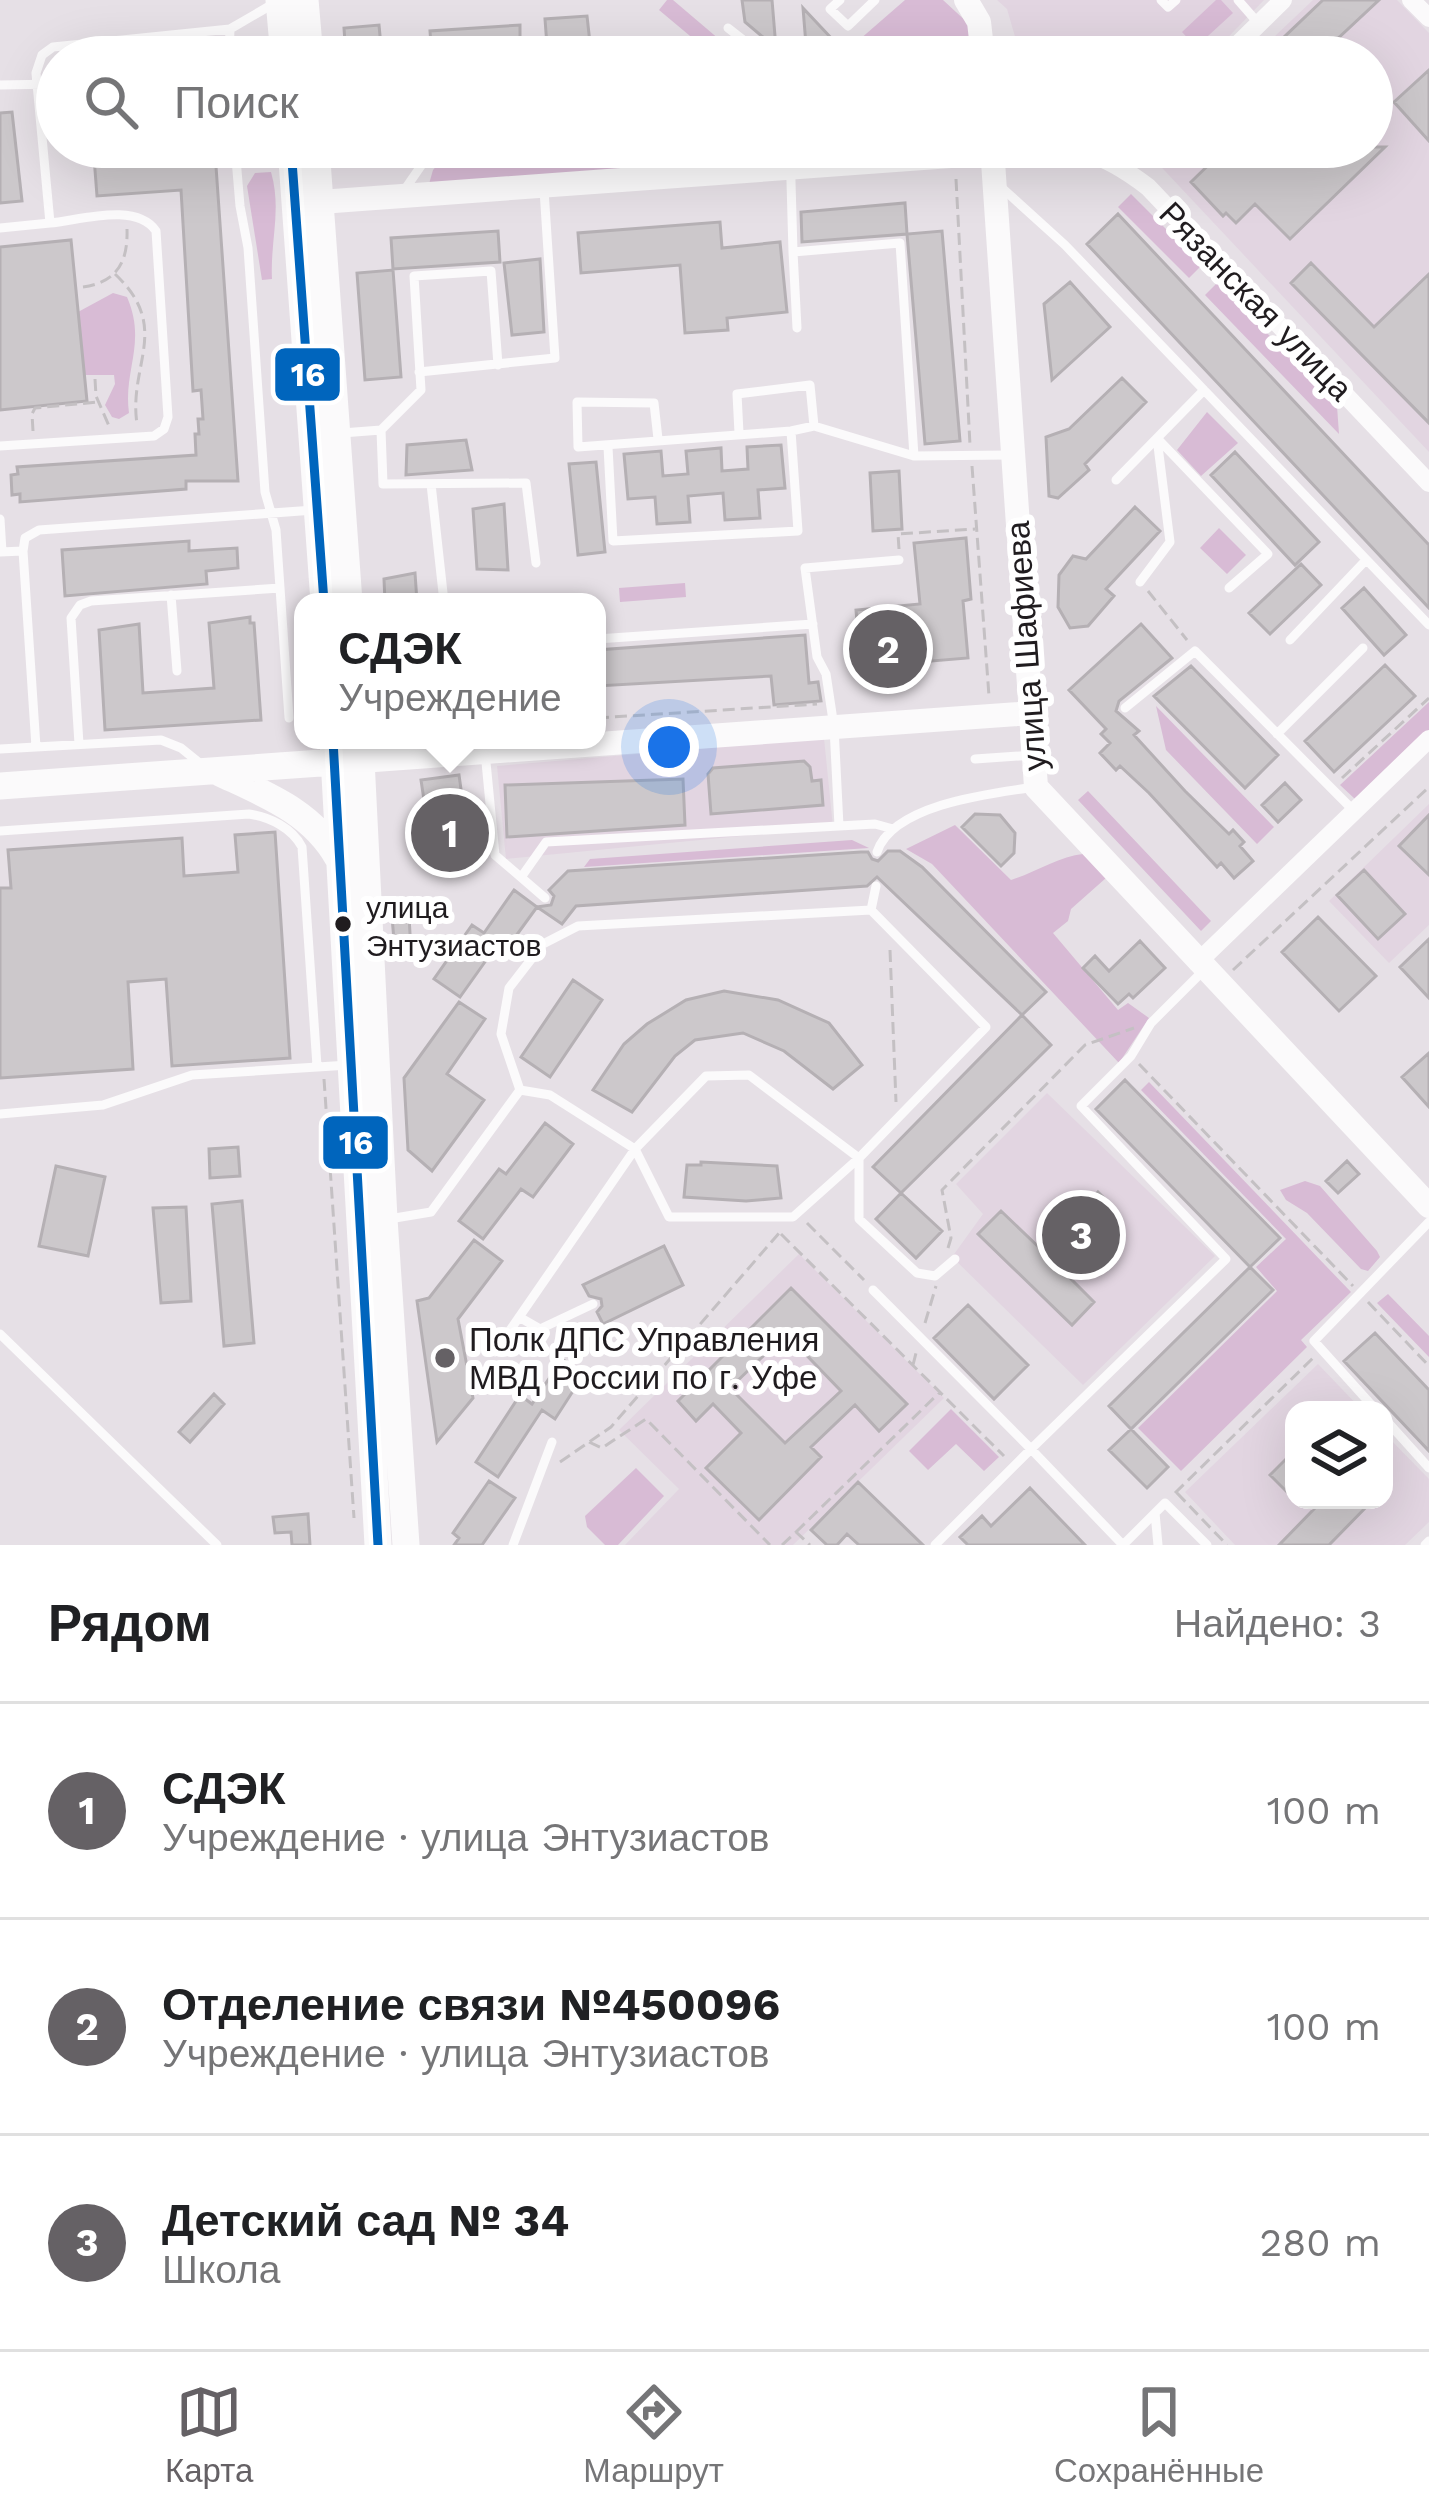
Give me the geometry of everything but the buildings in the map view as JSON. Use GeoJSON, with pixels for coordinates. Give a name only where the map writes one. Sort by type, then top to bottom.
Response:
{"type":"FeatureCollection","features":[{"type":"Feature","properties":{"kind":"main road"},"geometry":{"type":"LineString","coordinates":[[288,36],[296,1]]}},
{"type":"Feature","properties":{"kind":"main road"},"geometry":{"type":"LineString","coordinates":[[296,1],[305,36]]}},
{"type":"Feature","properties":{"kind":"main road"},"geometry":{"type":"LineString","coordinates":[[293,168],[323,593]]}},
{"type":"Feature","properties":{"kind":"main road"},"geometry":{"type":"LineString","coordinates":[[318,168],[349,593]]}},
{"type":"Feature","properties":{"kind":"main road"},"geometry":{"type":"LineString","coordinates":[[0,787],[214,771],[347,751]]}},
{"type":"Feature","properties":{"kind":"main road"},"geometry":{"type":"LineString","coordinates":[[347,751],[330,1066],[378,1545]]}},
{"type":"Feature","properties":{"kind":"main road"},"geometry":{"type":"LineString","coordinates":[[347,751],[406,1545]]}},
{"type":"Feature","properties":{"kind":"main road"},"geometry":{"type":"LineString","coordinates":[[214,771],[306,818],[326,835],[338,858]]}},
{"type":"Feature","properties":{"kind":"street"},"geometry":{"type":"LineString","coordinates":[[966,0],[979,22],[981,36]]}},
{"type":"Feature","properties":{"kind":"street"},"geometry":{"type":"LineString","coordinates":[[1247,36],[1283,0]]}},
{"type":"Feature","properties":{"kind":"street"},"geometry":{"type":"LineString","coordinates":[[1412,0],[1429,18]]}},
{"type":"Feature","properties":{"kind":"street"},"geometry":{"type":"LineString","coordinates":[[320,202],[765,168]]}},
{"type":"Feature","properties":{"kind":"street","name":"улица Шафиева"},"geometry":{"type":"LineString","coordinates":[[993,168],[1036,787],[1429,1206]]}},
{"type":"Feature","properties":{"kind":"street","name":"Рязанская улица"},"geometry":{"type":"LineString","coordinates":[[1122,168],[1148,188],[1429,483]]}},
{"type":"Feature","properties":{"kind":"street"},"geometry":{"type":"LineString","coordinates":[[606,736],[832,715],[1031,713]]}},
{"type":"Feature","properties":{"kind":"street"},"geometry":{"type":"LineString","coordinates":[[1206,972],[1354,811],[1429,739]]}},
{"type":"Feature","properties":{"kind":"street"},"geometry":{"type":"LineString","coordinates":[[347,751],[468,749]]}},
{"type":"Feature","properties":{"kind":"lane"},"geometry":{"type":"LineString","coordinates":[[840,0],[830,9],[848,26],[875,0]]}},
{"type":"Feature","properties":{"kind":"lane"},"geometry":{"type":"LineString","coordinates":[[1161,0],[1168,7],[1176,0]]}},
{"type":"Feature","properties":{"kind":"lane"},"geometry":{"type":"LineString","coordinates":[[1238,0],[1259,24]]}},
{"type":"Feature","properties":{"kind":"lane"},"geometry":{"type":"LineString","coordinates":[[161,36],[230,29],[263,7],[296,1]]}},
{"type":"Feature","properties":{"kind":"lane"},"geometry":{"type":"LineString","coordinates":[[728,28],[738,36]]}},
{"type":"Feature","properties":{"kind":"lane"},"geometry":{"type":"LineString","coordinates":[[230,29],[230,36]]}},
{"type":"Feature","properties":{"kind":"lane"},"geometry":{"type":"LineString","coordinates":[[0,85],[36,83]]}},
{"type":"Feature","properties":{"kind":"lane"},"geometry":{"type":"LineString","coordinates":[[45,168],[50,223]]}},
{"type":"Feature","properties":{"kind":"lane"},"geometry":{"type":"LineString","coordinates":[[237,168],[248,248],[265,492],[276,530],[289,718]]}},
{"type":"Feature","properties":{"kind":"lane"},"geometry":{"type":"LineString","coordinates":[[402,194],[420,168]]}},
{"type":"Feature","properties":{"kind":"lane"},"geometry":{"type":"LineString","coordinates":[[751,168],[755,172]]}},
{"type":"Feature","properties":{"kind":"lane"},"geometry":{"type":"LineString","coordinates":[[791,168],[797,328]]}},
{"type":"Feature","properties":{"kind":"lane"},"geometry":{"type":"LineString","coordinates":[[994,180],[1065,245],[1429,625]]}},
{"type":"Feature","properties":{"kind":"lane"},"geometry":{"type":"LineString","coordinates":[[419,372],[555,358],[544,185]]}},
{"type":"Feature","properties":{"kind":"lane"},"geometry":{"type":"LineString","coordinates":[[0,227],[127,215],[147,220],[155,231],[168,417],[164,429],[154,436],[0,446]]}},
{"type":"Feature","properties":{"kind":"lane"},"geometry":{"type":"LineString","coordinates":[[793,251],[900,243],[914,456]]}},
{"type":"Feature","properties":{"kind":"lane"},"geometry":{"type":"LineString","coordinates":[[336,433],[381,430],[421,390],[414,276],[491,271],[498,365]]}},
{"type":"Feature","properties":{"kind":"lane"},"geometry":{"type":"LineString","coordinates":[[739,433],[737,394],[809,386],[814,426]]}},
{"type":"Feature","properties":{"kind":"lane"},"geometry":{"type":"LineString","coordinates":[[1116,480],[1204,390]]}},
{"type":"Feature","properties":{"kind":"lane"},"geometry":{"type":"LineString","coordinates":[[658,439],[654,403],[578,402],[578,447],[814,426],[914,456],[1013,455]]}},
{"type":"Feature","properties":{"kind":"lane"},"geometry":{"type":"LineString","coordinates":[[381,430],[383,484],[526,484],[536,563]]}},
{"type":"Feature","properties":{"kind":"lane"},"geometry":{"type":"LineString","coordinates":[[608,447],[613,542],[798,531],[790,431]]}},
{"type":"Feature","properties":{"kind":"lane"},"geometry":{"type":"LineString","coordinates":[[1141,583],[1170,542],[1157,438]]}},
{"type":"Feature","properties":{"kind":"lane"},"geometry":{"type":"LineString","coordinates":[[1157,438],[1268,554],[1229,588]]}},
{"type":"Feature","properties":{"kind":"lane"},"geometry":{"type":"LineString","coordinates":[[431,484],[443,593]]}},
{"type":"Feature","properties":{"kind":"lane"},"geometry":{"type":"LineString","coordinates":[[36,747],[22,551],[25,538],[39,530],[318,510]]}},
{"type":"Feature","properties":{"kind":"lane"},"geometry":{"type":"LineString","coordinates":[[0,519],[1,552],[22,551]]}},
{"type":"Feature","properties":{"kind":"lane"},"geometry":{"type":"LineString","coordinates":[[839,826],[832,715],[805,568],[899,560]]}},
{"type":"Feature","properties":{"kind":"lane"},"geometry":{"type":"LineString","coordinates":[[1290,640],[1366,560]]}},
{"type":"Feature","properties":{"kind":"lane"},"geometry":{"type":"LineString","coordinates":[[80,744],[73,612],[91,601],[280,588]]}},
{"type":"Feature","properties":{"kind":"lane"},"geometry":{"type":"LineString","coordinates":[[172,595],[177,671]]}},
{"type":"Feature","properties":{"kind":"lane"},"geometry":{"type":"LineString","coordinates":[[606,639],[813,624]]}},
{"type":"Feature","properties":{"kind":"lane"},"geometry":{"type":"LineString","coordinates":[[1277,734],[1363,648]]}},
{"type":"Feature","properties":{"kind":"lane"},"geometry":{"type":"LineString","coordinates":[[1126,708],[1196,651],[1354,811]]}},
{"type":"Feature","properties":{"kind":"lane"},"geometry":{"type":"LineString","coordinates":[[0,749],[160,740],[214,771]]}},
{"type":"Feature","properties":{"kind":"lane"},"geometry":{"type":"LineString","coordinates":[[468,749],[495,855],[545,898]]}},
{"type":"Feature","properties":{"kind":"lane"},"geometry":{"type":"LineString","coordinates":[[975,759],[1034,755]]}},
{"type":"Feature","properties":{"kind":"lane"},"geometry":{"type":"LineString","coordinates":[[877,852],[880,841],[893,829],[957,797],[1036,787]]}},
{"type":"Feature","properties":{"kind":"lane"},"geometry":{"type":"LineString","coordinates":[[0,831],[250,814],[272,820],[296,836],[302,847],[330,1066],[191,1075],[103,1105],[0,1114]]}},
{"type":"Feature","properties":{"kind":"lane"},"geometry":{"type":"LineString","coordinates":[[522,876],[546,842],[875,824],[893,829]]}},
{"type":"Feature","properties":{"kind":"lane"},"geometry":{"type":"LineString","coordinates":[[871,910],[876,886]]}},
{"type":"Feature","properties":{"kind":"lane"},"geometry":{"type":"LineString","coordinates":[[871,910],[986,1027],[859,1158],[794,1217],[669,1217],[634,1148],[550,1095],[520,1090],[501,1034],[509,988],[542,944],[578,926],[871,910]]}},
{"type":"Feature","properties":{"kind":"lane"},"geometry":{"type":"LineString","coordinates":[[569,916],[578,926]]}},
{"type":"Feature","properties":{"kind":"lane"},"geometry":{"type":"LineString","coordinates":[[935,1545],[1226,1259],[1081,1106],[1131,1056],[1150,1023],[1206,972]]}},
{"type":"Feature","properties":{"kind":"lane"},"geometry":{"type":"LineString","coordinates":[[495,1352],[634,1148],[706,1076],[749,1075],[859,1158]]}},
{"type":"Feature","properties":{"kind":"lane"},"geometry":{"type":"LineString","coordinates":[[384,1220],[431,1212],[520,1090]]}},
{"type":"Feature","properties":{"kind":"lane"},"geometry":{"type":"LineString","coordinates":[[859,1158],[859,1219],[919,1274],[940,1273],[955,1259]]}},
{"type":"Feature","properties":{"kind":"lane"},"geometry":{"type":"LineString","coordinates":[[1368,1401],[1314,1341],[1429,1222]]}},
{"type":"Feature","properties":{"kind":"lane"},"geometry":{"type":"LineString","coordinates":[[873,1290],[1123,1545],[1165,1502],[1207,1545]]}},
{"type":"Feature","properties":{"kind":"lane"},"geometry":{"type":"LineString","coordinates":[[519,1317],[540,1329],[593,1304]]}},
{"type":"Feature","properties":{"kind":"lane"},"geometry":{"type":"LineString","coordinates":[[0,1334],[217,1545]]}},
{"type":"Feature","properties":{"kind":"lane"},"geometry":{"type":"LineString","coordinates":[[1393,1428],[1429,1468]]}},
{"type":"Feature","properties":{"kind":"lane"},"geometry":{"type":"LineString","coordinates":[[513,1545],[552,1442]]}},
{"type":"Feature","properties":{"kind":"lane"},"geometry":{"type":"LineString","coordinates":[[1155,1513],[1158,1545]]}},
{"type":"Feature","properties":{"kind":"path"},"geometry":{"type":"LineString","coordinates":[[956,168],[990,716]]}},
{"type":"Feature","properties":{"kind":"path"},"geometry":{"type":"LineString","coordinates":[[83,287],[115,274],[128,254],[127,215]]}},
{"type":"Feature","properties":{"kind":"path"},"geometry":{"type":"LineString","coordinates":[[115,274],[135,299],[144,322],[146,350],[135,403],[141,437]]}},
{"type":"Feature","properties":{"kind":"path"},"geometry":{"type":"LineString","coordinates":[[95,379],[98,401],[114,439]]}},
{"type":"Feature","properties":{"kind":"path"},"geometry":{"type":"LineString","coordinates":[[34,444],[34,409],[98,401]]}},
{"type":"Feature","properties":{"kind":"path"},"geometry":{"type":"LineString","coordinates":[[899,560],[898,534],[977,530]]}},
{"type":"Feature","properties":{"kind":"path"},"geometry":{"type":"LineString","coordinates":[[1141,583],[1196,651]]}},
{"type":"Feature","properties":{"kind":"path"},"geometry":{"type":"LineString","coordinates":[[1332,788],[1429,698]]}},
{"type":"Feature","properties":{"kind":"path"},"geometry":{"type":"LineString","coordinates":[[606,718],[832,715]]}},
{"type":"Feature","properties":{"kind":"path"},"geometry":{"type":"LineString","coordinates":[[1206,972],[1429,787]]}},
{"type":"Feature","properties":{"kind":"path"},"geometry":{"type":"LineString","coordinates":[[890,930],[897,1119]]}},
{"type":"Feature","properties":{"kind":"path"},"geometry":{"type":"LineString","coordinates":[[913,1365],[951,1238],[942,1190],[1085,1045],[1150,1023]]}},
{"type":"Feature","properties":{"kind":"path"},"geometry":{"type":"LineString","coordinates":[[1131,1056],[1429,1366]]}},
{"type":"Feature","properties":{"kind":"path"},"geometry":{"type":"LineString","coordinates":[[330,1066],[354,1524]]}},
{"type":"Feature","properties":{"kind":"path"},"geometry":{"type":"LineString","coordinates":[[797,1214],[873,1290],[855,1307]]}},
{"type":"Feature","properties":{"kind":"path"},"geometry":{"type":"LineString","coordinates":[[539,1477],[610,1427],[780,1232],[1014,1466]]}},
{"type":"Feature","properties":{"kind":"path"},"geometry":{"type":"LineString","coordinates":[[1165,1502],[1321,1350]]}},
{"type":"Feature","properties":{"kind":"path"},"geometry":{"type":"LineString","coordinates":[[782,1545],[940,1392]]}},
{"type":"Feature","properties":{"kind":"path"},"geometry":{"type":"LineString","coordinates":[[589,1442],[602,1448],[646,1419],[770,1545]]}},
{"type":"Feature","properties":{"kind":"path"},"geometry":{"type":"LineString","coordinates":[[1176,1492],[1227,1545]]}},
{"type":"Feature","properties":{"kind":"path"},"geometry":{"type":"LineString","coordinates":[[796,1532],[810,1545]]}},
{"type":"Feature","properties":{"kind":"shaded area"},"geometry":{"type":"Polygon","coordinates":[[[673,0],[715,36],[690,36],[659,10],[673,0]]]}},
{"type":"Feature","properties":{"kind":"shaded area"},"geometry":{"type":"Polygon","coordinates":[[[905,0],[943,0],[969,24],[969,36],[864,36],[905,0]]]}},
{"type":"Feature","properties":{"kind":"shaded area"},"geometry":{"type":"Polygon","coordinates":[[[997,0],[1264,0],[1229,36],[1015,36],[1007,9],[997,0]]]}},
{"type":"Feature","properties":{"kind":"shaded area"},"geometry":{"type":"Polygon","coordinates":[[[1216,0],[1233,13],[1208,36],[1182,32],[1216,0]]]}},
{"type":"Feature","properties":{"kind":"shaded area"},"geometry":{"type":"Polygon","coordinates":[[[1313,0],[1397,0],[1429,33],[1429,452],[1162,168],[1393,168],[1393,36],[1275,36],[1313,0]]]}},
{"type":"Feature","properties":{"kind":"shaded area"},"geometry":{"type":"Polygon","coordinates":[[[435,168],[651,168],[429,184],[435,168]]]}},
{"type":"Feature","properties":{"kind":"shaded area"},"geometry":{"type":"Polygon","coordinates":[[[271,172],[276,199],[272,279],[262,280],[247,186],[255,173],[271,172]]]}},
{"type":"Feature","properties":{"kind":"shaded area"},"geometry":{"type":"Polygon","coordinates":[[[1131,194],[1202,265],[1189,278],[1118,207],[1131,194]]]}},
{"type":"Feature","properties":{"kind":"shaded area"},"geometry":{"type":"Polygon","coordinates":[[[1218,282],[1337,406],[1339,434],[1205,295],[1218,282]]]}},
{"type":"Feature","properties":{"kind":"shaded area"},"geometry":{"type":"Polygon","coordinates":[[[113,293],[127,297],[135,328],[129,413],[119,419],[105,405],[114,375],[85,375],[78,312],[113,293]]]}},
{"type":"Feature","properties":{"kind":"shaded area"},"geometry":{"type":"Polygon","coordinates":[[[1207,412],[1238,443],[1201,476],[1177,450],[1207,412]]]}},
{"type":"Feature","properties":{"kind":"shaded area"},"geometry":{"type":"Polygon","coordinates":[[[1219,528],[1246,555],[1227,574],[1200,548],[1219,528]]]}},
{"type":"Feature","properties":{"kind":"shaded area"},"geometry":{"type":"Polygon","coordinates":[[[685,583],[686,597],[620,602],[619,588],[685,583]]]}},
{"type":"Feature","properties":{"kind":"shaded area"},"geometry":{"type":"Polygon","coordinates":[[[1429,702],[1429,730],[1355,799],[1340,785],[1429,702]]]}},
{"type":"Feature","properties":{"kind":"shaded area"},"geometry":{"type":"Polygon","coordinates":[[[1156,706],[1274,827],[1257,844],[1166,750],[1156,706]]]}},
{"type":"Feature","properties":{"kind":"shaded area"},"geometry":{"type":"Polygon","coordinates":[[[824,738],[833,827],[506,859],[497,766],[824,738]]]}},
{"type":"Feature","properties":{"kind":"shaded area"},"geometry":{"type":"Polygon","coordinates":[[[1088,791],[1211,921],[1201,931],[1078,800],[1088,791]]]}},
{"type":"Feature","properties":{"kind":"shaded area"},"geometry":{"type":"Polygon","coordinates":[[[1429,804],[1429,925],[1389,963],[1329,901],[1429,804]]]}},
{"type":"Feature","properties":{"kind":"shaded area"},"geometry":{"type":"Polygon","coordinates":[[[955,825],[1011,880],[1083,854],[1106,878],[1071,909],[1068,921],[1053,933],[1118,1010],[1128,1003],[1149,1018],[1119,1063],[932,864],[906,849],[955,825]]]}},
{"type":"Feature","properties":{"kind":"shaded area"},"geometry":{"type":"Polygon","coordinates":[[[852,840],[869,848],[584,867],[590,859],[852,840]]]}},
{"type":"Feature","properties":{"kind":"shaded area"},"geometry":{"type":"Polygon","coordinates":[[[1149,1082],[1351,1292],[1301,1340],[1307,1347],[1181,1471],[1138,1428],[1277,1291],[1256,1267],[1286,1239],[1141,1090],[1149,1082]]]}},
{"type":"Feature","properties":{"kind":"shaded area"},"geometry":{"type":"Polygon","coordinates":[[[1047,1093],[1215,1256],[1083,1385],[952,1257],[983,1214],[956,1184],[1047,1093]]]}},
{"type":"Feature","properties":{"kind":"shaded area"},"geometry":{"type":"Polygon","coordinates":[[[1305,1181],[1320,1186],[1377,1251],[1380,1257],[1368,1271],[1280,1190],[1305,1181]]]}},
{"type":"Feature","properties":{"kind":"shaded area"},"geometry":{"type":"Polygon","coordinates":[[[799,1254],[944,1398],[793,1545],[625,1545],[679,1489],[619,1430],[799,1254]]]}},
{"type":"Feature","properties":{"kind":"shaded area"},"geometry":{"type":"Polygon","coordinates":[[[1388,1294],[1429,1336],[1429,1357],[1377,1303],[1388,1294]]]}},
{"type":"Feature","properties":{"kind":"shaded area"},"geometry":{"type":"Polygon","coordinates":[[[1318,1364],[1353,1401],[1285,1401],[1285,1509],[1393,1509],[1393,1442],[1429,1479],[1429,1522],[1405,1545],[1235,1545],[1185,1492],[1318,1364]]]}},
{"type":"Feature","properties":{"kind":"shaded area"},"geometry":{"type":"Polygon","coordinates":[[[951,1409],[999,1457],[984,1471],[956,1444],[928,1470],[909,1451],[951,1409]]]}},
{"type":"Feature","properties":{"kind":"shaded area"},"geometry":{"type":"Polygon","coordinates":[[[636,1468],[664,1496],[618,1545],[605,1545],[587,1527],[585,1516],[636,1468]]]}},
{"type":"Feature","properties":{"kind":"transit line","name":"16"},"geometry":{"type":"LineString","coordinates":[[293,168],[323,593]]}},
{"type":"Feature","properties":{"kind":"transit line","name":"16"},"geometry":{"type":"LineString","coordinates":[[334,749],[378,1545]]}},
{"type":"Feature","properties":{"kind":"place","name":"Отделение связи №450096"},"geometry":{"type":"Point","coordinates":[888,649]}},
{"type":"Feature","properties":{"kind":"place","name":"СДЭК"},"geometry":{"type":"Point","coordinates":[450,833]}},
{"type":"Feature","properties":{"kind":"place","name":"улица Энтузиастов"},"geometry":{"type":"Point","coordinates":[343,924]}},
{"type":"Feature","properties":{"kind":"place","name":"Детский сад № 34"},"geometry":{"type":"Point","coordinates":[1081,1235]}},
{"type":"Feature","properties":{"kind":"place","name":"Полк ДПС Управления МВД России по г. Уфе"},"geometry":{"type":"Point","coordinates":[445,1358]}}]}
